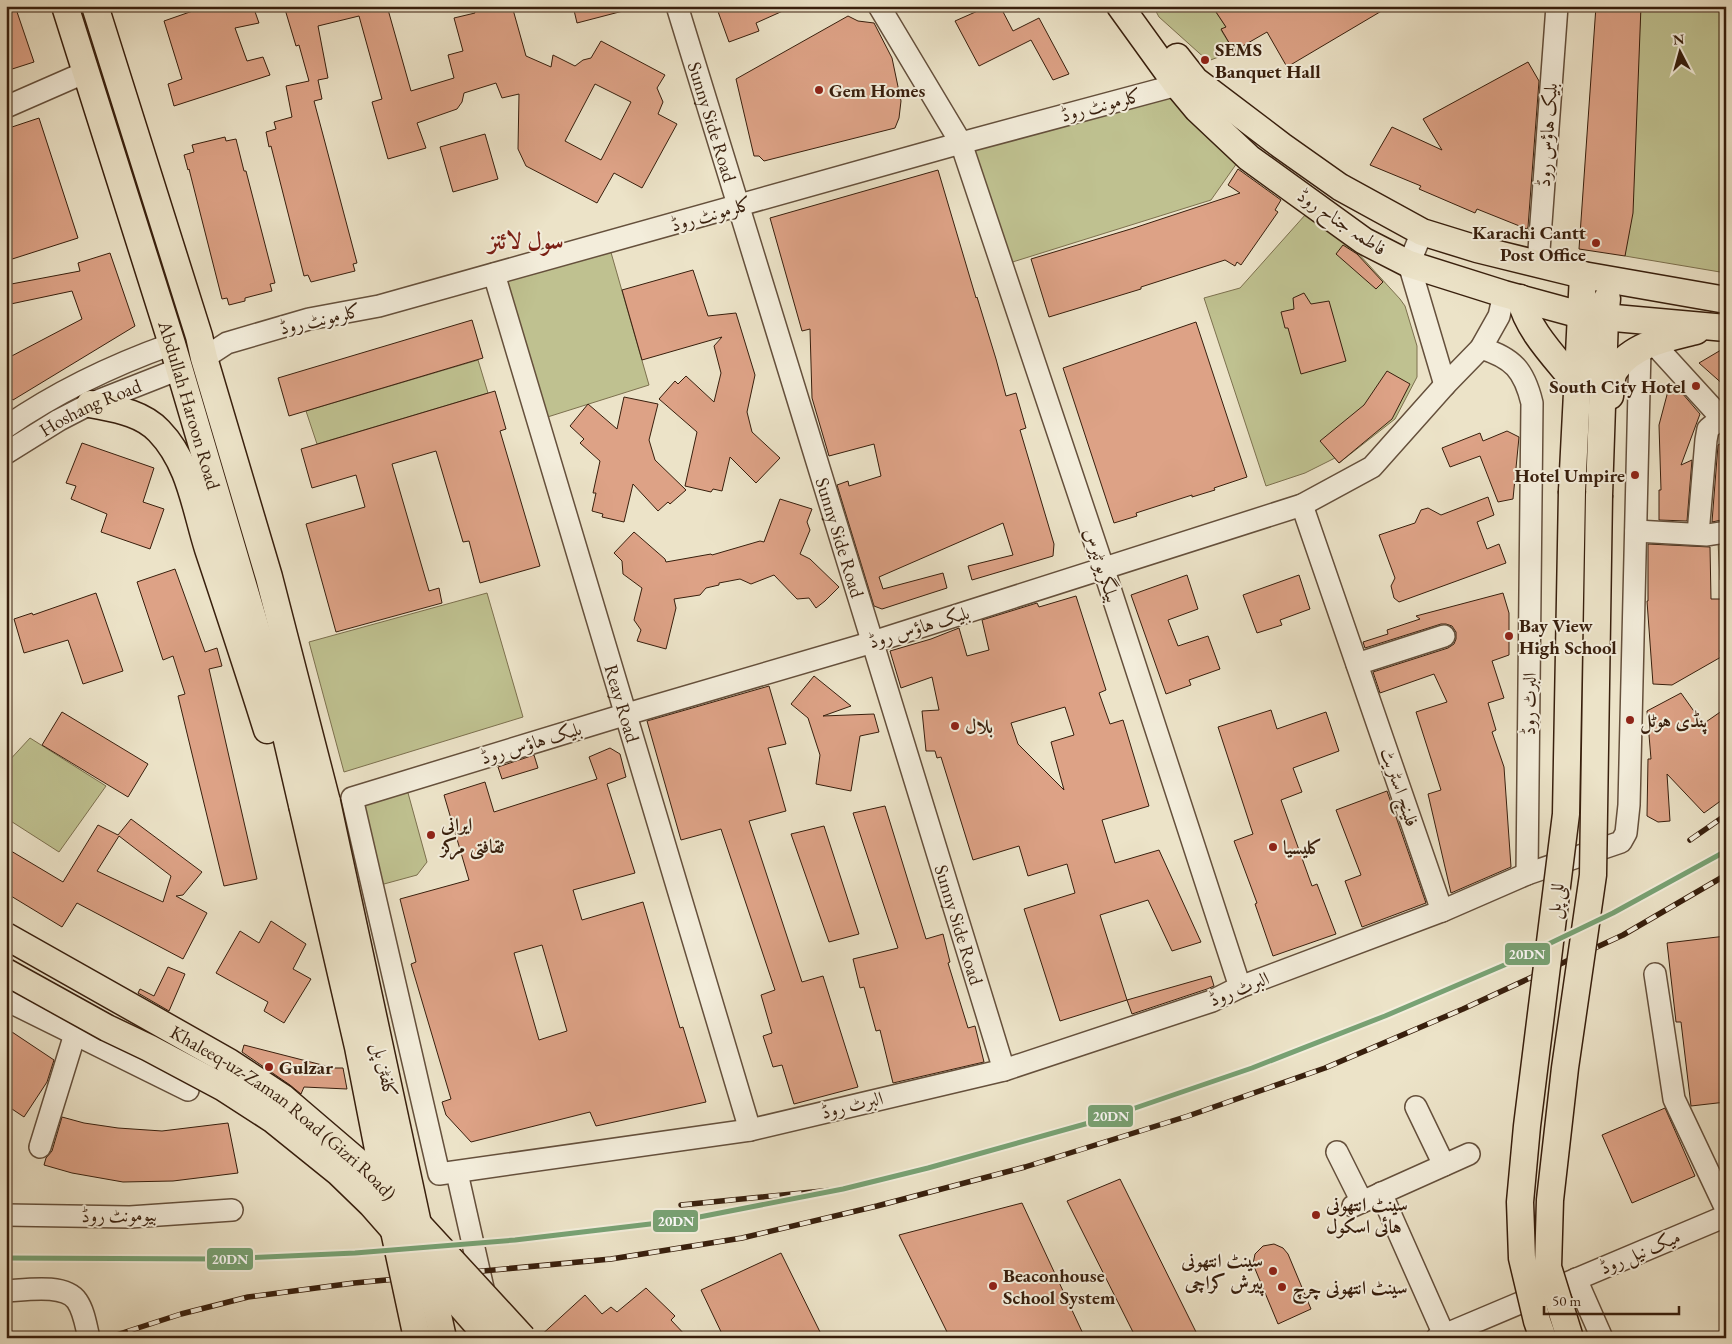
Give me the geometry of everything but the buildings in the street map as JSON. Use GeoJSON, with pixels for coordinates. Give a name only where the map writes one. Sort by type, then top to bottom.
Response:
{"type":"FeatureCollection","features":[{"type":"Feature","properties":{"kind":"main road","name":"Abdullah Haroon Road"},"geometry":{"type":"LineString","coordinates":[[65,6],[172,344],[280,710],[309,800]]}},
{"type":"Feature","properties":{"kind":"main road","name":"Abdullah Haroon Road"},"geometry":{"type":"LineString","coordinates":[[95,6],[202,347],[269,577],[309,800]]}},
{"type":"Feature","properties":{"kind":"main road","name":"فاطمہ جناح روڈ"},"geometry":{"type":"LineString","coordinates":[[1120,6],[1186,83],[1282,146],[1340,187],[1422,232],[1477,249],[1584,275],[1726,300]]}},
{"type":"Feature","properties":{"kind":"main road","name":"فاطمہ جناح روڈ"},"geometry":{"type":"LineString","coordinates":[[1140,6],[1186,83],[1196,109],[1249,158],[1364,241],[1408,264],[1512,296],[1593,316],[1720,327]]}},
{"type":"Feature","properties":{"kind":"main road"},"geometry":{"type":"LineString","coordinates":[[1584,275],[1593,316],[1600,462]]}},
{"type":"Feature","properties":{"kind":"main road"},"geometry":{"type":"LineString","coordinates":[[1593,316],[1609,280]]}},
{"type":"Feature","properties":{"kind":"main road"},"geometry":{"type":"LineString","coordinates":[[1512,296],[1523,311],[1529,324],[1578,386]]}},
{"type":"Feature","properties":{"kind":"main road","name":"للی پل"},"geometry":{"type":"LineString","coordinates":[[1543,1338],[1522,1258],[1520,1202],[1527,1126],[1566,814],[1572,491],[1578,386],[1593,316]]}},
{"type":"Feature","properties":{"kind":"main road"},"geometry":{"type":"LineString","coordinates":[[1600,462],[1614,370],[1628,355],[1646,346],[1720,327]]}},
{"type":"Feature","properties":{"kind":"main road"},"geometry":{"type":"LineString","coordinates":[[90,404],[136,415],[158,430],[173,448],[188,476],[204,536],[267,730],[309,800]]}},
{"type":"Feature","properties":{"kind":"main road","name":"للی پل"},"geometry":{"type":"LineString","coordinates":[[1570,1338],[1548,1267],[1550,1200],[1565,1068],[1592,875],[1600,462]]}},
{"type":"Feature","properties":{"kind":"main road","name":"کلفٹن پل"},"geometry":{"type":"LineString","coordinates":[[309,800],[417,1338]]}},
{"type":"Feature","properties":{"kind":"main road","name":"کلفٹن پل"},"geometry":{"type":"LineString","coordinates":[[309,800],[443,1338]]}},
{"type":"Feature","properties":{"kind":"main road","name":"Khaleeq-uz-Zaman Road (Gizri Road)"},"geometry":{"type":"LineString","coordinates":[[6,936],[228,1062],[282,1097],[372,1174],[523,1338]]}},
{"type":"Feature","properties":{"kind":"main road","name":"Khaleeq-uz-Zaman Road (Gizri Road)"},"geometry":{"type":"LineString","coordinates":[[6,972],[106,1028],[149,1048],[224,1088],[272,1119],[339,1173],[371,1204],[489,1338]]}},
{"type":"Feature","properties":{"kind":"street","name":"Sunny Side Road"},"geometry":{"type":"LineString","coordinates":[[677,6],[1004,1070]]}},
{"type":"Feature","properties":{"kind":"street","name":"بیلگریو ٹیرس"},"geometry":{"type":"LineString","coordinates":[[879,6],[961,143],[1104,570],[1240,987]]}},
{"type":"Feature","properties":{"kind":"street","name":"بلیک ہاؤس روڈ"},"geometry":{"type":"LineString","coordinates":[[1538,264],[1557,6]]}},
{"type":"Feature","properties":{"kind":"street"},"geometry":{"type":"LineString","coordinates":[[6,107],[86,72]]}},
{"type":"Feature","properties":{"kind":"street","name":"کلرمونٹ روڈ"},"geometry":{"type":"LineString","coordinates":[[202,347],[227,343],[309,320],[380,306],[961,143],[1186,83]]}},
{"type":"Feature","properties":{"kind":"street"},"geometry":{"type":"LineString","coordinates":[[1422,232],[1408,264],[1445,385]]}},
{"type":"Feature","properties":{"kind":"street","name":"Reay Road"},"geometry":{"type":"LineString","coordinates":[[494,274],[750,1130]]}},
{"type":"Feature","properties":{"kind":"street","name":"بلیک ہاؤس روڈ"},"geometry":{"type":"LineString","coordinates":[[448,1174],[352,798],[627,714],[873,642],[1104,570],[1302,505],[1372,466],[1481,348],[1498,316],[1512,296]]}},
{"type":"Feature","properties":{"kind":"street","name":"Hoshang Road"},"geometry":{"type":"LineString","coordinates":[[6,426],[42,402],[78,384],[135,357],[172,344]]}},
{"type":"Feature","properties":{"kind":"street"},"geometry":{"type":"LineString","coordinates":[[1646,346],[1724,418],[1708,429],[1698,534]]}},
{"type":"Feature","properties":{"kind":"street"},"geometry":{"type":"LineString","coordinates":[[1527,874],[1621,842],[1626,833],[1629,805],[1636,531],[1646,346]]}},
{"type":"Feature","properties":{"kind":"street","name":"البرٹ روڈ"},"geometry":{"type":"LineString","coordinates":[[448,1174],[750,1130],[1004,1070],[1212,1001],[1240,987],[1442,911],[1527,874],[1532,403],[1528,384],[1513,365],[1504,356],[1481,348]]}},
{"type":"Feature","properties":{"kind":"street","name":"Hoshang Road"},"geometry":{"type":"LineString","coordinates":[[6,453],[59,420],[90,404],[179,369]]}},
{"type":"Feature","properties":{"kind":"street","name":"فلینچ اسٹریٹ"},"geometry":{"type":"LineString","coordinates":[[1302,505],[1442,911]]}},
{"type":"Feature","properties":{"kind":"street"},"geometry":{"type":"LineString","coordinates":[[1636,531],[1698,534],[1726,532]]}},
{"type":"Feature","properties":{"kind":"street"},"geometry":{"type":"LineString","coordinates":[[1357,664],[1444,636]]}},
{"type":"Feature","properties":{"kind":"street"},"geometry":{"type":"LineString","coordinates":[[1655,974],[1674,1100],[1726,1209]]}},
{"type":"Feature","properties":{"kind":"street"},"geometry":{"type":"LineString","coordinates":[[6,1000],[188,1090]]}},
{"type":"Feature","properties":{"kind":"street"},"geometry":{"type":"LineString","coordinates":[[40,1147],[75,1034]]}},
{"type":"Feature","properties":{"kind":"street"},"geometry":{"type":"LineString","coordinates":[[1416,1107],[1444,1165]]}},
{"type":"Feature","properties":{"kind":"street","name":"میک نیل روڈ"},"geometry":{"type":"LineString","coordinates":[[1337,1152],[1440,1336],[1726,1216]]}},
{"type":"Feature","properties":{"kind":"street"},"geometry":{"type":"LineString","coordinates":[[1365,1200],[1469,1154]]}},
{"type":"Feature","properties":{"kind":"street"},"geometry":{"type":"LineString","coordinates":[[448,1174],[494,1338]]}},
{"type":"Feature","properties":{"kind":"street","name":"بیومونٹ روڈ"},"geometry":{"type":"LineString","coordinates":[[6,1214],[130,1216],[232,1210]]}},
{"type":"Feature","properties":{"kind":"street"},"geometry":{"type":"LineString","coordinates":[[1576,1279],[1602,1338]]}},
{"type":"Feature","properties":{"kind":"street"},"geometry":{"type":"LineString","coordinates":[[6,1291],[55,1290],[67,1292],[76,1299],[80,1306],[89,1338]]}},
{"type":"Feature","properties":{"kind":"green space"},"geometry":{"type":"Polygon","coordinates":[[[1153,6],[1212,6],[1226,27],[1221,30],[1234,51],[1208,61],[1159,17],[1153,6]]]}},
{"type":"Feature","properties":{"kind":"green space"},"geometry":{"type":"Polygon","coordinates":[[[1641,6],[1726,9],[1726,273],[1625,256],[1641,6]]]}},
{"type":"Feature","properties":{"kind":"green space"},"geometry":{"type":"Polygon","coordinates":[[[1177,85],[1244,153],[1211,200],[1003,265],[964,144],[1177,85]]]}},
{"type":"Feature","properties":{"kind":"green space"},"geometry":{"type":"Polygon","coordinates":[[[1314,205],[1405,306],[1417,346],[1417,377],[1395,419],[1339,463],[1335,458],[1305,473],[1266,486],[1204,298],[1240,288],[1314,205]]]}},
{"type":"Feature","properties":{"kind":"green space"},"geometry":{"type":"Polygon","coordinates":[[[608,242],[649,385],[538,420],[494,274],[608,242]]]}},
{"type":"Feature","properties":{"kind":"green space"},"geometry":{"type":"Polygon","coordinates":[[[478,360],[488,393],[317,444],[306,411],[478,360]]]}},
{"type":"Feature","properties":{"kind":"green space"},"geometry":{"type":"Polygon","coordinates":[[[1718,542],[1726,542],[1726,580],[1720,580],[1718,542]]]}},
{"type":"Feature","properties":{"kind":"green space"},"geometry":{"type":"Polygon","coordinates":[[[487,593],[523,717],[344,772],[309,642],[487,593]]]}},
{"type":"Feature","properties":{"kind":"green space"},"geometry":{"type":"Polygon","coordinates":[[[30,738],[106,786],[59,852],[6,818],[6,764],[30,738]]]}},
{"type":"Feature","properties":{"kind":"green space"},"geometry":{"type":"Polygon","coordinates":[[[405,782],[427,862],[417,875],[373,887],[352,798],[405,782]]]}},
{"type":"Feature","properties":{"kind":"railway"},"geometry":{"type":"LineString","coordinates":[[1690,840],[1726,815]]}},
{"type":"Feature","properties":{"kind":"railway"},"geometry":{"type":"LineString","coordinates":[[107,1338],[181,1314],[248,1297],[354,1283],[611,1259],[742,1238],[877,1206],[1025,1167],[1188,1116],[1325,1068],[1463,1009],[1623,935],[1726,875]]}},
{"type":"Feature","properties":{"kind":"railway"},"geometry":{"type":"LineString","coordinates":[[681,1205],[843,1189]]}},
{"type":"Feature","properties":{"kind":"transit line","name":"20DN"},"geometry":{"type":"LineString","coordinates":[[6,1258],[223,1259],[355,1253],[515,1240],[684,1220],[843,1189],[928,1168],[1103,1119],[1252,1068],[1385,1016],[1509,963],[1613,913],[1726,851]]}},
{"type":"Feature","properties":{"kind":"place","name":"SEMS Banquet Hall"},"geometry":{"type":"Point","coordinates":[1205,60]}},
{"type":"Feature","properties":{"kind":"place","name":"Gem Homes"},"geometry":{"type":"Point","coordinates":[819,90]}},
{"type":"Feature","properties":{"kind":"place","name":"Karachi Cantt Post Office"},"geometry":{"type":"Point","coordinates":[1596,243]}},
{"type":"Feature","properties":{"kind":"place","name":"South City Hotel"},"geometry":{"type":"Point","coordinates":[1696,386]}},
{"type":"Feature","properties":{"kind":"place","name":"Hotel Umpire"},"geometry":{"type":"Point","coordinates":[1635,475]}},
{"type":"Feature","properties":{"kind":"place","name":"Bay View High School"},"geometry":{"type":"Point","coordinates":[1509,636]}},
{"type":"Feature","properties":{"kind":"place","name":"پنڈی ہوٹل"},"geometry":{"type":"Point","coordinates":[1630,720]}},
{"type":"Feature","properties":{"kind":"place","name":"بلال"},"geometry":{"type":"Point","coordinates":[955,726]}},
{"type":"Feature","properties":{"kind":"place","name":"ایرانی ثقافتی مرکز"},"geometry":{"type":"Point","coordinates":[431,835]}},
{"type":"Feature","properties":{"kind":"place","name":"کلیسیا"},"geometry":{"type":"Point","coordinates":[1273,847]}},
{"type":"Feature","properties":{"kind":"place","name":"Gulzar"},"geometry":{"type":"Point","coordinates":[269,1067]}},
{"type":"Feature","properties":{"kind":"place","name":"سینٹ انتھونی ہائی اسکول"},"geometry":{"type":"Point","coordinates":[1316,1215]}},
{"type":"Feature","properties":{"kind":"place","name":"سینٹ انتھونی پیرش کراچی"},"geometry":{"type":"Point","coordinates":[1273,1271]}},
{"type":"Feature","properties":{"kind":"place","name":"Beaconhouse School System"},"geometry":{"type":"Point","coordinates":[993,1286]}},
{"type":"Feature","properties":{"kind":"place","name":"سینٹ انتھونی چرچ"},"geometry":{"type":"Point","coordinates":[1282,1287]}},
{"type":"Feature","properties":{"kind":"district","name":"سول لائنز"},"geometry":{"type":"Point","coordinates":[526,240]}}]}
